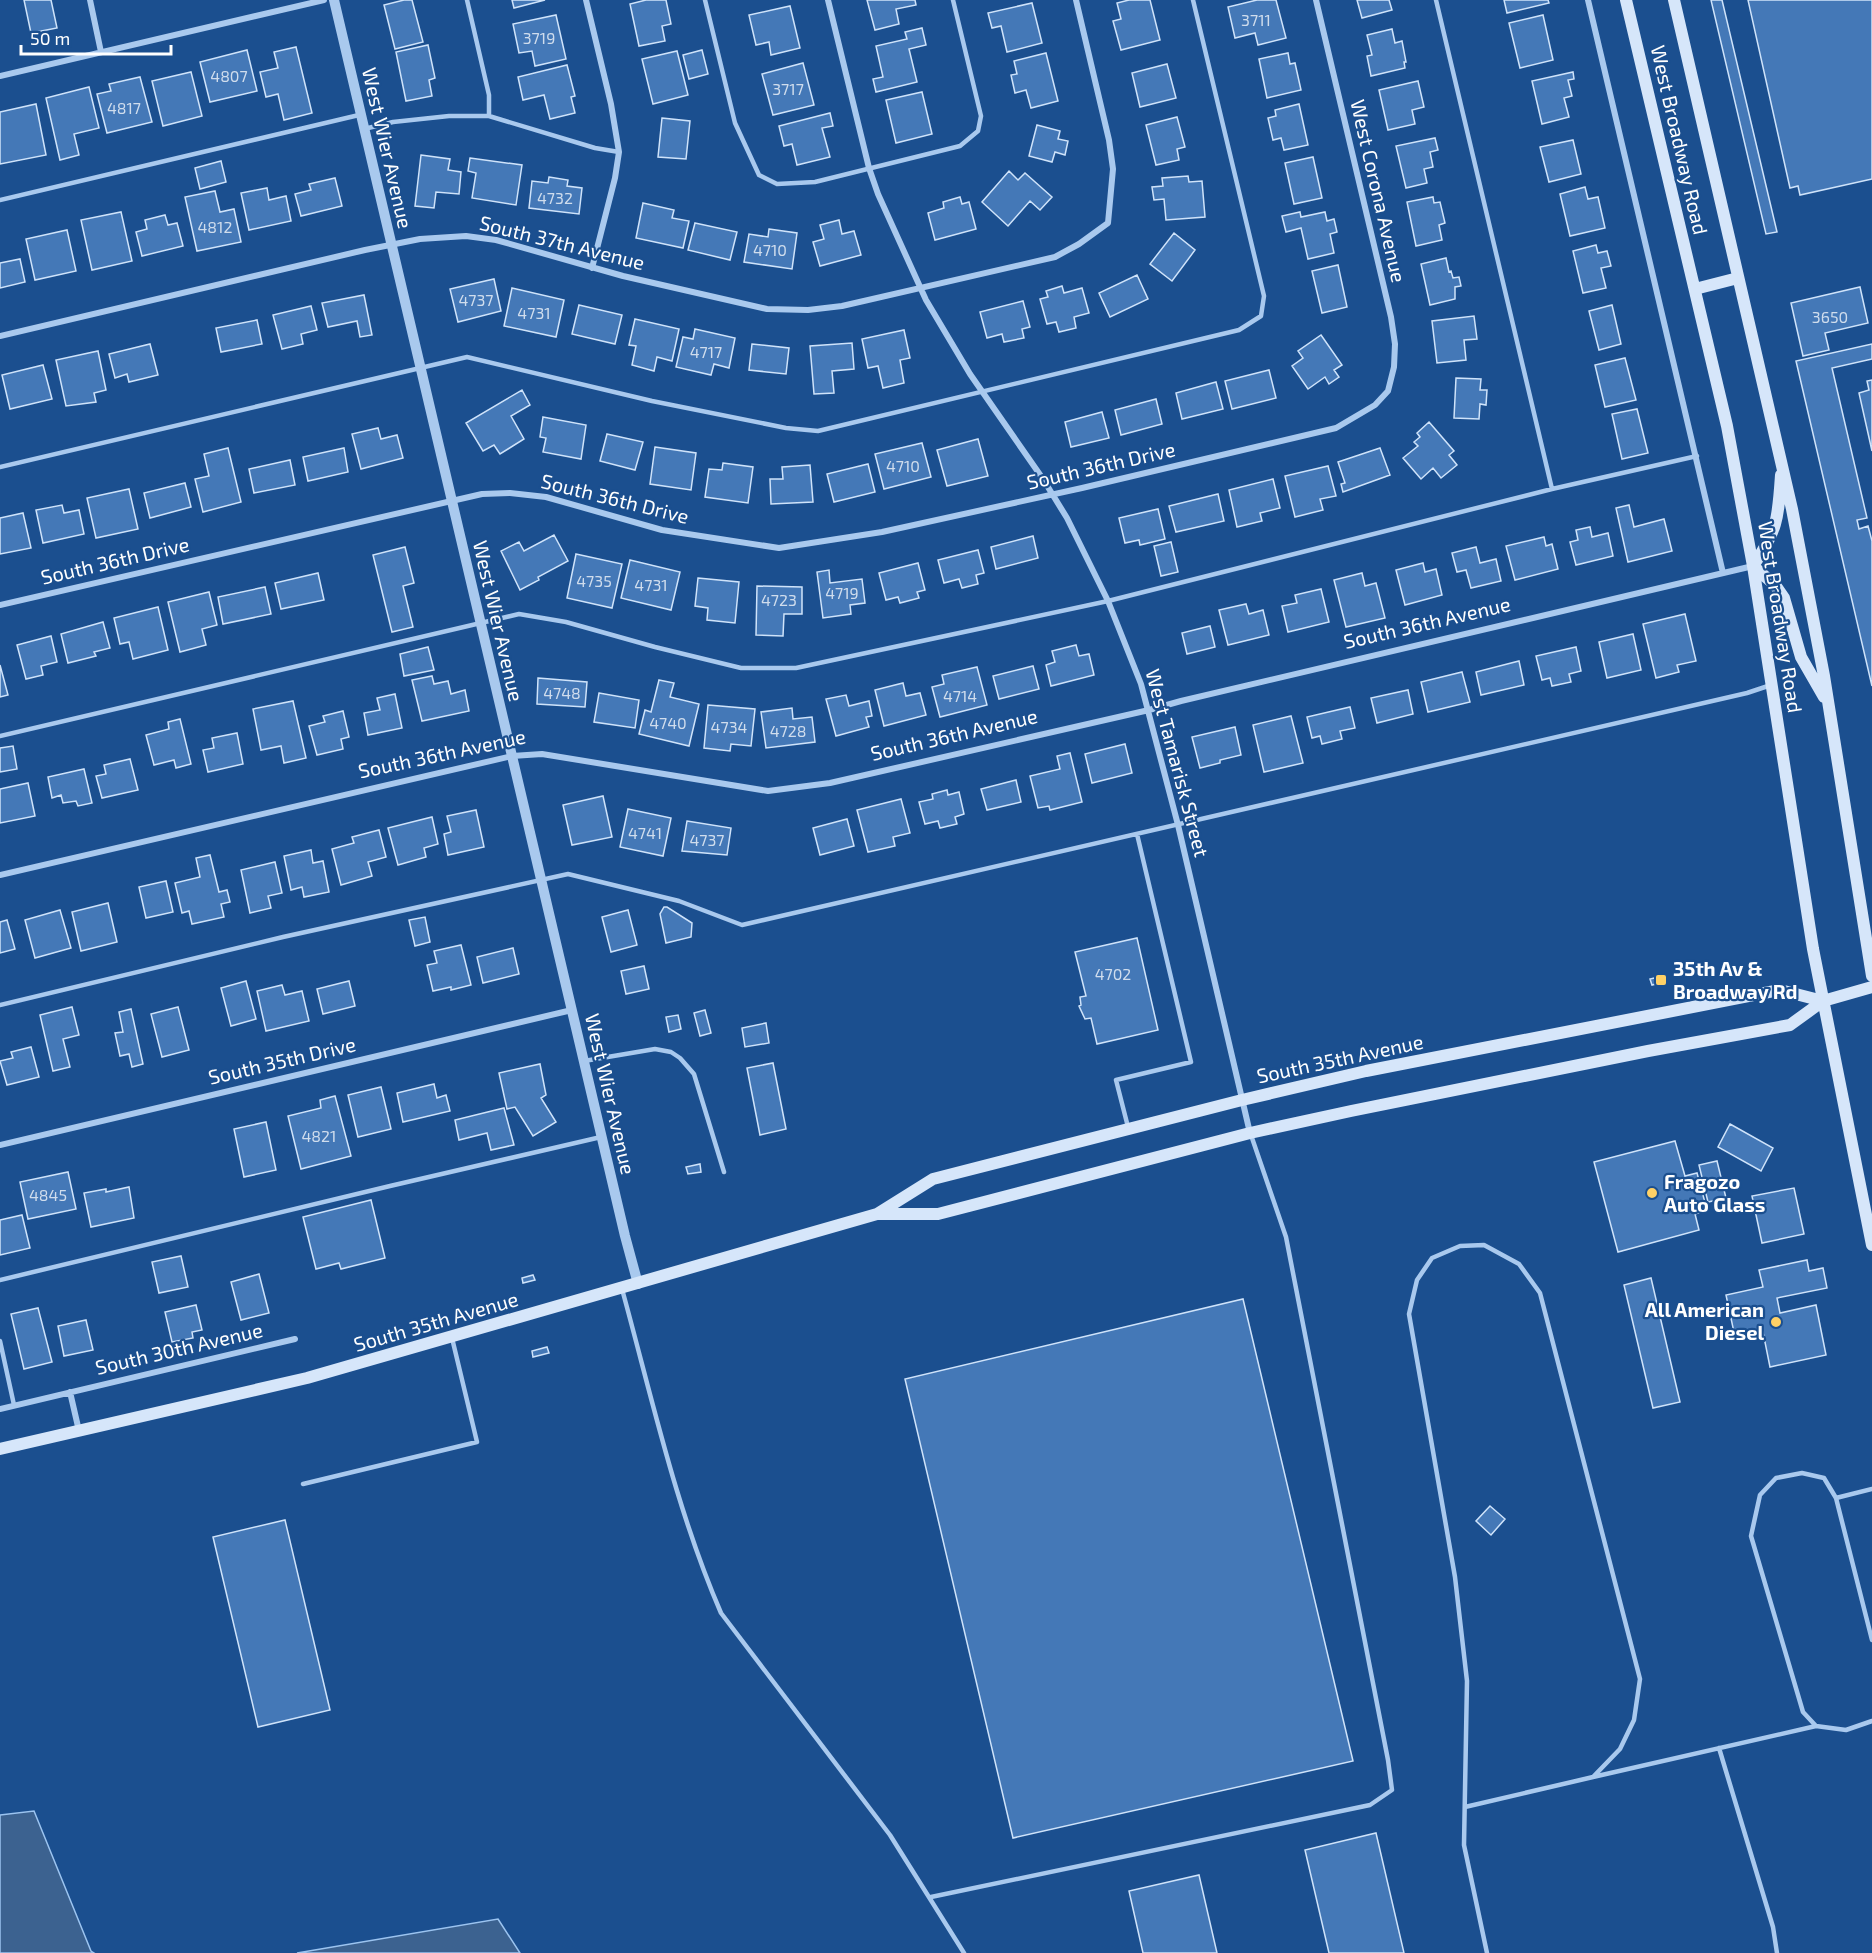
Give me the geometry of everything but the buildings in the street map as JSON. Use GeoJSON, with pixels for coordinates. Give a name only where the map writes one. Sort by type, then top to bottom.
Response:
{"type":"FeatureCollection","features":[{"type":"Feature","properties":{"kind":"main road","name":"West Broadway Road"},"geometry":{"type":"LineString","coordinates":[[1626,0],[1727,426],[1753,566],[1823,1000],[1872,1245]]}},
{"type":"Feature","properties":{"kind":"main road","name":"West Broadway Road"},"geometry":{"type":"LineString","coordinates":[[1674,0],[1782,461],[1829,706],[1872,975]]}},
{"type":"Feature","properties":{"kind":"main road"},"geometry":{"type":"LineString","coordinates":[[1695,289],[1738,278]]}},
{"type":"Feature","properties":{"kind":"main road"},"geometry":{"type":"LineString","coordinates":[[1782,461],[1776,525],[1770,540],[1753,566],[1774,585],[1784,598],[1801,657],[1829,706]]}},
{"type":"Feature","properties":{"kind":"main road","name":"South 35th Avenue"},"geometry":{"type":"LineString","coordinates":[[877,1214],[938,1214],[1250,1133],[1637,1053],[1790,1025],[1823,1000],[1872,987]]}},
{"type":"Feature","properties":{"kind":"main road","name":"South 35th Avenue"},"geometry":{"type":"LineString","coordinates":[[0,1449],[307,1378],[452,1338],[877,1214],[933,1179],[1242,1100],[1366,1071],[1631,1021],[1780,990],[1823,1000]]}},
{"type":"Feature","properties":{"kind":"street"},"geometry":{"type":"LineString","coordinates":[[90,0],[101,52]]}},
{"type":"Feature","properties":{"kind":"street"},"geometry":{"type":"LineString","coordinates":[[0,76],[324,0]]}},
{"type":"Feature","properties":{"kind":"street","name":"West Wier Avenue"},"geometry":{"type":"LineString","coordinates":[[334,0],[638,1284]]}},
{"type":"Feature","properties":{"kind":"street"},"geometry":{"type":"LineString","coordinates":[[586,0],[611,104],[619,152],[592,268]]}},
{"type":"Feature","properties":{"kind":"street","name":"West Tamarisk Street"},"geometry":{"type":"LineString","coordinates":[[828,0],[869,168],[878,194],[920,289],[983,392],[1052,494],[1072,528],[1108,601],[1141,684],[1178,825],[1250,1133]]}},
{"type":"Feature","properties":{"kind":"street","name":"South 37th Avenue"},"geometry":{"type":"LineString","coordinates":[[0,336],[420,239],[466,236],[495,240],[592,268],[767,309],[808,310],[842,306],[1055,256],[1108,223],[1113,169],[1076,0]]}},
{"type":"Feature","properties":{"kind":"street","name":"West Corona Avenue"},"geometry":{"type":"LineString","coordinates":[[1316,0],[1391,317],[1395,344],[1394,367],[1388,391]]}},
{"type":"Feature","properties":{"kind":"street"},"geometry":{"type":"LineString","coordinates":[[1588,0],[1724,573]]}},
{"type":"Feature","properties":{"kind":"street","name":"South 36th Drive"},"geometry":{"type":"LineString","coordinates":[[0,605],[482,494],[510,493],[546,497],[662,530],[779,548],[882,532],[1336,428],[1375,405],[1388,391]]}},
{"type":"Feature","properties":{"kind":"street","name":"South 36th Avenue"},"geometry":{"type":"LineString","coordinates":[[0,875],[512,756],[542,753],[768,791],[830,783],[1149,710],[1753,566]]}},
{"type":"Feature","properties":{"kind":"street","name":"South 35th Drive"},"geometry":{"type":"LineString","coordinates":[[0,1145],[572,1010]]}},
{"type":"Feature","properties":{"kind":"street","name":"South 30th Avenue"},"geometry":{"type":"LineString","coordinates":[[0,1409],[295,1339]]}},
{"type":"Feature","properties":{"kind":"street"},"geometry":{"type":"LineString","coordinates":[[70,1392],[79,1431]]}},
{"type":"Feature","properties":{"kind":"lane"},"geometry":{"type":"LineString","coordinates":[[467,0],[489,95],[489,116]]}},
{"type":"Feature","properties":{"kind":"lane"},"geometry":{"type":"LineString","coordinates":[[705,0],[735,123],[759,175],[777,184],[815,182],[960,146],[978,131],[981,116],[953,0]]}},
{"type":"Feature","properties":{"kind":"lane"},"geometry":{"type":"LineString","coordinates":[[0,467],[467,357],[663,403],[786,428],[818,431],[1239,330],[1261,316],[1264,296],[1193,0]]}},
{"type":"Feature","properties":{"kind":"lane"},"geometry":{"type":"LineString","coordinates":[[1436,0],[1552,489]]}},
{"type":"Feature","properties":{"kind":"lane"},"geometry":{"type":"LineString","coordinates":[[0,200],[361,115]]}},
{"type":"Feature","properties":{"kind":"lane"},"geometry":{"type":"LineString","coordinates":[[364,129],[393,122],[449,116],[489,116],[595,148],[619,152]]}},
{"type":"Feature","properties":{"kind":"lane"},"geometry":{"type":"LineString","coordinates":[[0,736],[519,614],[566,622],[741,668],[796,668],[1108,601],[1552,489],[1696,456]]}},
{"type":"Feature","properties":{"kind":"lane"},"geometry":{"type":"LineString","coordinates":[[0,1005],[283,937],[568,874],[679,902],[742,924],[1748,693],[1772,685]]}},
{"type":"Feature","properties":{"kind":"lane"},"geometry":{"type":"LineString","coordinates":[[1128,1130],[1116,1080],[1191,1062],[1137,834]]}},
{"type":"Feature","properties":{"kind":"lane"},"geometry":{"type":"LineString","coordinates":[[584,1061],[655,1049],[671,1052],[680,1058],[694,1074],[723,1172]]}},
{"type":"Feature","properties":{"kind":"lane"},"geometry":{"type":"LineString","coordinates":[[931,1897],[1370,1805],[1392,1790],[1286,1237],[1250,1133]]}},
{"type":"Feature","properties":{"kind":"lane"},"geometry":{"type":"LineString","coordinates":[[0,1280],[602,1137]]}},
{"type":"Feature","properties":{"kind":"lane"},"geometry":{"type":"LineString","coordinates":[[1487,1953],[1464,1845],[1467,1681],[1455,1577],[1409,1314],[1417,1280],[1432,1258],[1460,1246],[1484,1245],[1519,1264],[1540,1293],[1640,1679],[1634,1720],[1620,1749],[1593,1777]]}},
{"type":"Feature","properties":{"kind":"lane"},"geometry":{"type":"LineString","coordinates":[[622,1289],[681,1506],[721,1613],[890,1835],[964,1953]]}},
{"type":"Feature","properties":{"kind":"lane"},"geometry":{"type":"LineString","coordinates":[[303,1484],[477,1443],[452,1338]]}},
{"type":"Feature","properties":{"kind":"lane"},"geometry":{"type":"LineString","coordinates":[[0,1341],[14,1405]]}},
{"type":"Feature","properties":{"kind":"lane"},"geometry":{"type":"LineString","coordinates":[[1816,1726],[1803,1712],[1752,1536],[1760,1495],[1776,1478],[1802,1473],[1824,1478],[1836,1498],[1872,1640]]}},
{"type":"Feature","properties":{"kind":"lane"},"geometry":{"type":"LineString","coordinates":[[1836,1498],[1872,1489]]}},
{"type":"Feature","properties":{"kind":"lane"},"geometry":{"type":"LineString","coordinates":[[1465,1807],[1816,1726],[1846,1730],[1872,1721]]}},
{"type":"Feature","properties":{"kind":"lane"},"geometry":{"type":"LineString","coordinates":[[1719,1748],[1773,1927],[1777,1953]]}},
{"type":"Feature","properties":{"kind":"water"},"geometry":{"type":"Polygon","coordinates":[[[34,1811],[91,1951],[94,1953],[0,1953],[0,1815],[34,1811]]]}},
{"type":"Feature","properties":{"kind":"water"},"geometry":{"type":"Polygon","coordinates":[[[498,1919],[520,1953],[297,1953],[498,1919]]]}},
{"type":"Feature","properties":{"kind":"place","name":"35th Av & Broadway Rd"},"geometry":{"type":"Point","coordinates":[1661,980]}},
{"type":"Feature","properties":{"kind":"place","name":"Fragozo Auto Glass"},"geometry":{"type":"Point","coordinates":[1652,1193]}},
{"type":"Feature","properties":{"kind":"place","name":"All American Diesel"},"geometry":{"type":"Point","coordinates":[1776,1322]}}]}
